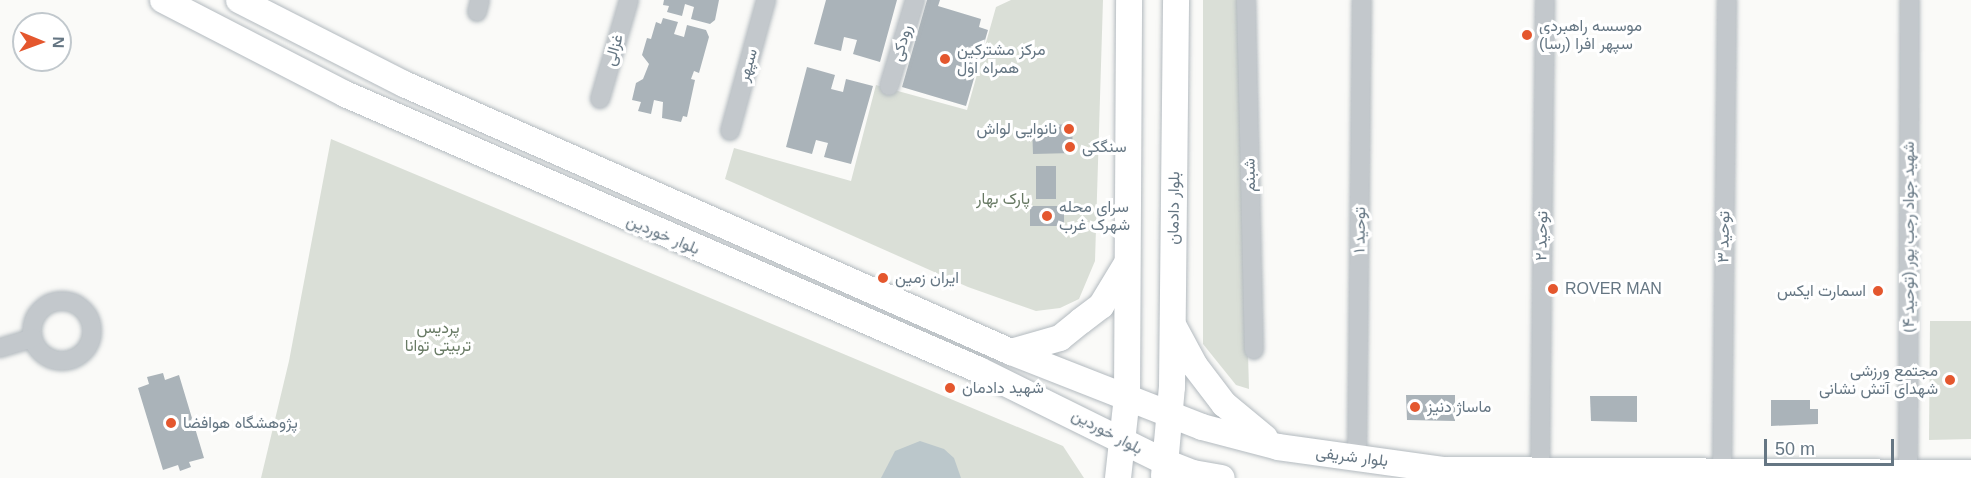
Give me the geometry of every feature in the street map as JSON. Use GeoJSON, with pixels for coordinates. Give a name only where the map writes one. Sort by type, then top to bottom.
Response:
{"type":"FeatureCollection","features":[{"type":"Feature","properties":{"kind":"main road","name":"بلوار خوردین"},"geometry":{"type":"LineString","coordinates":[[162,0],[345,94],[979,370],[1124,440],[1166,471]]}},
{"type":"Feature","properties":{"kind":"main road","name":"بلوار خوردین"},"geometry":{"type":"LineString","coordinates":[[239,0],[404,84],[1011,352],[1170,416]]}},
{"type":"Feature","properties":{"kind":"main road"},"geometry":{"type":"LineString","coordinates":[[1118,478],[1127,398],[1129,0]]}},
{"type":"Feature","properties":{"kind":"main road","name":"بلوار دادمان"},"geometry":{"type":"LineString","coordinates":[[1166,471],[1173,325],[1176,0]]}},
{"type":"Feature","properties":{"kind":"main road"},"geometry":{"type":"LineString","coordinates":[[1011,352],[1060,338],[1101,306],[1128,263]]}},
{"type":"Feature","properties":{"kind":"main road"},"geometry":{"type":"LineString","coordinates":[[1173,325],[1195,366],[1224,404],[1246,426],[1278,447]]}},
{"type":"Feature","properties":{"kind":"main road","name":"بلوار شریفی"},"geometry":{"type":"LineString","coordinates":[[1170,416],[1278,447],[1357,460],[1444,470],[1838,476],[1971,473]]}},
{"type":"Feature","properties":{"kind":"main road"},"geometry":{"type":"LineString","coordinates":[[1166,471],[1222,478]]}},
{"type":"Feature","properties":{"kind":"street","name":"غزالی"},"geometry":{"type":"LineString","coordinates":[[600,99],[629,0]]}},
{"type":"Feature","properties":{"kind":"street","name":"سپهر"},"geometry":{"type":"LineString","coordinates":[[730,131],[766,0]]}},
{"type":"Feature","properties":{"kind":"street","name":"رودکی"},"geometry":{"type":"LineString","coordinates":[[889,86],[915,0]]}},
{"type":"Feature","properties":{"kind":"street","name":"شبنم"},"geometry":{"type":"LineString","coordinates":[[1246,0],[1254,350]]}},
{"type":"Feature","properties":{"kind":"street","name":"توحید ۱"},"geometry":{"type":"LineString","coordinates":[[1357,460],[1362,0]]}},
{"type":"Feature","properties":{"kind":"street","name":"توحید ۲"},"geometry":{"type":"LineString","coordinates":[[1540,471],[1545,0]]}},
{"type":"Feature","properties":{"kind":"street","name":"توحید ۳"},"geometry":{"type":"LineString","coordinates":[[1722,474],[1727,0]]}},
{"type":"Feature","properties":{"kind":"street","name":"شهید جواد رجب پور (توحید ۴)"},"geometry":{"type":"LineString","coordinates":[[1908,473],[1910,0]]}},
{"type":"Feature","properties":{"kind":"street"},"geometry":{"type":"LineString","coordinates":[[0,348],[32,338]]}},
{"type":"Feature","properties":{"kind":"green space","name":"پارک بهار"},"geometry":{"type":"Polygon","coordinates":[[[1011,0],[1103,0],[1095,261],[1079,299],[1060,308],[1036,311],[968,287],[725,179],[734,148],[851,181],[876,85],[967,110],[996,7],[1011,0]]]}},
{"type":"Feature","properties":{"kind":"green space"},"geometry":{"type":"Polygon","coordinates":[[[1203,0],[1238,0],[1249,389],[1236,385],[1203,344],[1203,0]]]}},
{"type":"Feature","properties":{"kind":"green space","name":"پردیس تربیتی توانا"},"geometry":{"type":"Polygon","coordinates":[[[331,139],[1063,446],[1084,478],[261,478],[289,361],[331,139]]]}},
{"type":"Feature","properties":{"kind":"green space","name":"مجتمع ورزشی شهدای آتش نشانی"},"geometry":{"type":"Polygon","coordinates":[[[1930,321],[1971,321],[1971,439],[1929,440],[1930,321]]]}},
{"type":"Feature","properties":{"kind":"shaded area"},"geometry":{"type":"Polygon","coordinates":[[[920,441],[944,449],[954,458],[961,478],[881,478],[895,451],[920,441]]]}},
{"type":"Feature","properties":{"kind":"building"},"geometry":{"type":"Polygon","coordinates":[[[664,0],[719,0],[715,20],[710,24],[691,19],[694,7],[685,4],[682,16],[667,12],[669,6],[663,5],[664,0]]]}},
{"type":"Feature","properties":{"kind":"building"},"geometry":{"type":"Polygon","coordinates":[[[826,0],[897,0],[880,62],[853,54],[857,40],[844,37],[841,51],[814,44],[826,0]]]}},
{"type":"Feature","properties":{"kind":"building","name":"مرکز مشترکین همراه اول"},"geometry":{"type":"Polygon","coordinates":[[[927,0],[940,0],[938,6],[981,19],[979,27],[988,30],[966,106],[902,87],[927,0]]]}},
{"type":"Feature","properties":{"kind":"building"},"geometry":{"type":"Polygon","coordinates":[[[663,18],[678,22],[674,34],[684,37],[687,25],[706,30],[709,37],[699,73],[694,71],[691,79],[695,80],[687,117],[683,116],[681,122],[662,118],[663,102],[654,100],[651,114],[638,111],[641,102],[632,100],[636,83],[643,79],[649,64],[642,55],[647,38],[651,39],[656,22],[661,24],[663,18]]]}},
{"type":"Feature","properties":{"kind":"building"},"geometry":{"type":"Polygon","coordinates":[[[807,67],[835,75],[831,89],[843,92],[846,79],[873,86],[851,164],[824,157],[828,143],[816,140],[812,154],[786,147],[807,67]]]}},
{"type":"Feature","properties":{"kind":"building"},"geometry":{"type":"Polygon","coordinates":[[[1072,124],[1073,153],[1033,154],[1032,126],[1072,124]]]}},
{"type":"Feature","properties":{"kind":"building"},"geometry":{"type":"Polygon","coordinates":[[[1036,166],[1056,166],[1056,199],[1036,199],[1036,166]]]}},
{"type":"Feature","properties":{"kind":"building","name":"سرای محله شهرک غرب"},"geometry":{"type":"Polygon","coordinates":[[[1030,206],[1064,206],[1064,226],[1030,226],[1030,206]]]}},
{"type":"Feature","properties":{"kind":"building","name":"پژوهشگاه هوافضا"},"geometry":{"type":"Polygon","coordinates":[[[163,373],[165,380],[179,375],[204,458],[189,462],[191,467],[180,471],[178,465],[163,470],[138,388],[149,384],[147,377],[163,373]]]}},
{"type":"Feature","properties":{"kind":"building"},"geometry":{"type":"Polygon","coordinates":[[[1406,395],[1455,395],[1455,421],[1407,420],[1406,395]]]}},
{"type":"Feature","properties":{"kind":"building"},"geometry":{"type":"Polygon","coordinates":[[[1590,396],[1637,396],[1637,422],[1591,421],[1590,396]]]}},
{"type":"Feature","properties":{"kind":"building"},"geometry":{"type":"Polygon","coordinates":[[[1771,400],[1810,400],[1810,409],[1818,409],[1818,424],[1771,426],[1771,400]]]}},
{"type":"Feature","properties":{"kind":"place","name":"موسسه راهبردی سپهر افرا (رسا)"},"geometry":{"type":"Point","coordinates":[1527,35]}},
{"type":"Feature","properties":{"kind":"place","name":"مرکز مشترکین همراه اول"},"geometry":{"type":"Point","coordinates":[945,59]}},
{"type":"Feature","properties":{"kind":"place","name":"نانوایی لواش"},"geometry":{"type":"Point","coordinates":[1069,129]}},
{"type":"Feature","properties":{"kind":"place","name":"سنگکی"},"geometry":{"type":"Point","coordinates":[1070,147]}},
{"type":"Feature","properties":{"kind":"place","name":"سرای محله شهرک غرب"},"geometry":{"type":"Point","coordinates":[1047,216]}},
{"type":"Feature","properties":{"kind":"place","name":"ایران زمین"},"geometry":{"type":"Point","coordinates":[883,278]}},
{"type":"Feature","properties":{"kind":"place","name":"ROVER MAN"},"geometry":{"type":"Point","coordinates":[1553,289]}},
{"type":"Feature","properties":{"kind":"place","name":"اسمارت ایکس"},"geometry":{"type":"Point","coordinates":[1878,291]}},
{"type":"Feature","properties":{"kind":"place","name":"مجتمع ورزشی شهدای آتش نشانی"},"geometry":{"type":"Point","coordinates":[1950,380]}},
{"type":"Feature","properties":{"kind":"place","name":"شهید دادمان"},"geometry":{"type":"Point","coordinates":[950,388]}},
{"type":"Feature","properties":{"kind":"place","name":"ماساژ دنیز"},"geometry":{"type":"Point","coordinates":[1415,407]}},
{"type":"Feature","properties":{"kind":"place","name":"پژوهشگاه هوافضا"},"geometry":{"type":"Point","coordinates":[171,423]}}]}
